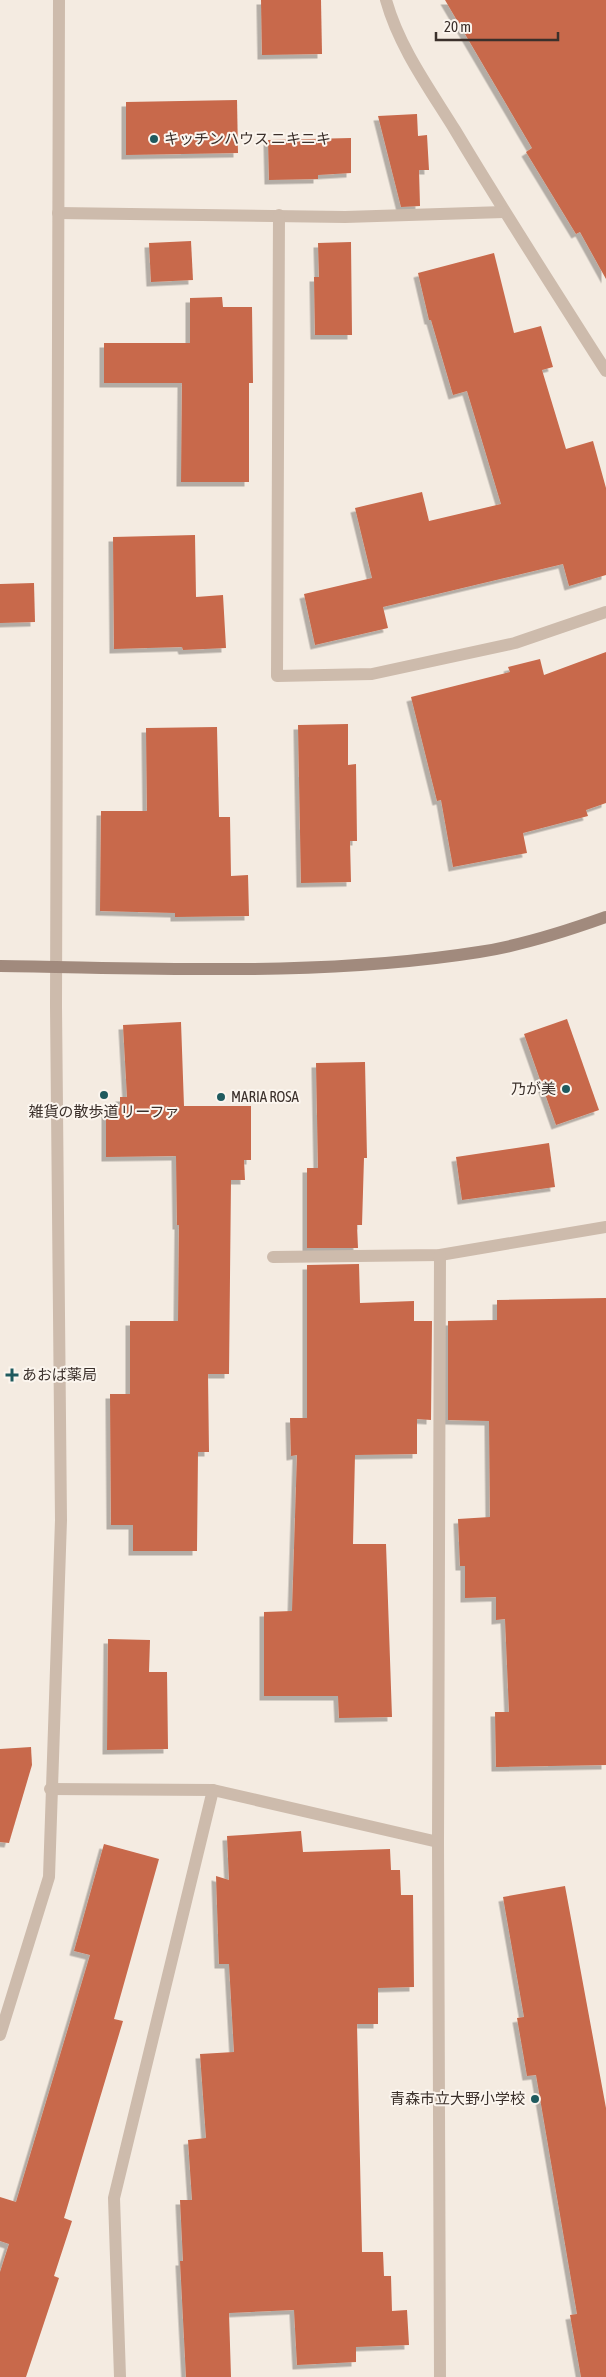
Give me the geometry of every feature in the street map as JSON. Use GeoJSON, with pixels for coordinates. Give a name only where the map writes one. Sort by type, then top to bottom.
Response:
{"type":"FeatureCollection","features":[{"type":"Feature","properties":{"kind":"street"},"geometry":{"type":"LineString","coordinates":[[0,2035],[49,1877],[50,1789],[61,1520],[56,967],[59,0]]}},
{"type":"Feature","properties":{"kind":"street"},"geometry":{"type":"LineString","coordinates":[[386,0],[394,27],[504,212],[606,371]]}},
{"type":"Feature","properties":{"kind":"street"},"geometry":{"type":"LineString","coordinates":[[58,213],[345,217],[504,212]]}},
{"type":"Feature","properties":{"kind":"street"},"geometry":{"type":"LineString","coordinates":[[279,215],[277,676],[372,674],[515,643],[606,612]]}},
{"type":"Feature","properties":{"kind":"street"},"geometry":{"type":"LineString","coordinates":[[0,966],[283,969],[402,962],[481,952],[574,928],[606,917]]}},
{"type":"Feature","properties":{"kind":"street"},"geometry":{"type":"LineString","coordinates":[[272,1257],[440,1255],[606,1227]]}},
{"type":"Feature","properties":{"kind":"street"},"geometry":{"type":"LineString","coordinates":[[440,1255],[438,1842],[440,2377]]}},
{"type":"Feature","properties":{"kind":"street"},"geometry":{"type":"LineString","coordinates":[[50,1789],[213,1790],[438,1842]]}},
{"type":"Feature","properties":{"kind":"street"},"geometry":{"type":"LineString","coordinates":[[120,2377],[114,2198],[213,1790]]}},
{"type":"Feature","properties":{"kind":"building"},"geometry":{"type":"Polygon","coordinates":[[[261,0],[321,0],[322,54],[262,55],[261,0]]]}},
{"type":"Feature","properties":{"kind":"building"},"geometry":{"type":"Polygon","coordinates":[[[445,0],[606,0],[606,279],[580,232],[576,234],[526,152],[532,148],[445,0]]]}},
{"type":"Feature","properties":{"kind":"building"},"geometry":{"type":"Polygon","coordinates":[[[237,100],[238,153],[126,155],[126,102],[237,100]]]}},
{"type":"Feature","properties":{"kind":"building"},"geometry":{"type":"Polygon","coordinates":[[[417,114],[418,136],[427,135],[429,170],[419,170],[420,206],[401,207],[378,116],[417,114]]]}},
{"type":"Feature","properties":{"kind":"building"},"geometry":{"type":"Polygon","coordinates":[[[351,138],[351,173],[318,175],[318,179],[269,180],[268,140],[351,138]]]}},
{"type":"Feature","properties":{"kind":"building"},"geometry":{"type":"Polygon","coordinates":[[[191,241],[193,280],[151,282],[149,243],[191,241]]]}},
{"type":"Feature","properties":{"kind":"building"},"geometry":{"type":"Polygon","coordinates":[[[351,242],[352,335],[315,335],[314,277],[319,277],[318,243],[351,242]]]}},
{"type":"Feature","properties":{"kind":"building"},"geometry":{"type":"Polygon","coordinates":[[[494,253],[514,333],[541,326],[553,367],[542,370],[566,449],[593,441],[606,488],[606,575],[569,586],[563,564],[383,607],[388,628],[315,645],[304,594],[372,578],[355,508],[422,492],[429,521],[501,504],[467,391],[453,395],[431,320],[429,320],[418,273],[494,253]]]}},
{"type":"Feature","properties":{"kind":"building"},"geometry":{"type":"Polygon","coordinates":[[[222,297],[223,307],[252,307],[253,383],[249,383],[249,482],[181,482],[182,383],[104,383],[104,343],[190,343],[190,298],[222,297]]]}},
{"type":"Feature","properties":{"kind":"building"},"geometry":{"type":"Polygon","coordinates":[[[195,535],[196,597],[223,595],[226,648],[183,650],[182,647],[114,649],[113,537],[195,535]]]}},
{"type":"Feature","properties":{"kind":"building"},"geometry":{"type":"Polygon","coordinates":[[[34,583],[35,622],[0,623],[0,584],[34,583]]]}},
{"type":"Feature","properties":{"kind":"building"},"geometry":{"type":"Polygon","coordinates":[[[606,652],[606,803],[586,810],[588,816],[523,833],[527,853],[453,867],[441,800],[437,801],[411,697],[510,672],[508,667],[540,659],[544,675],[606,652]]]}},
{"type":"Feature","properties":{"kind":"building"},"geometry":{"type":"Polygon","coordinates":[[[348,724],[348,765],[356,764],[357,841],[350,841],[351,882],[301,883],[298,725],[348,724]]]}},
{"type":"Feature","properties":{"kind":"building"},"geometry":{"type":"Polygon","coordinates":[[[217,727],[219,817],[230,817],[231,876],[248,875],[249,916],[175,917],[175,913],[100,911],[101,811],[147,811],[146,728],[217,727]]]}},
{"type":"Feature","properties":{"kind":"building"},"geometry":{"type":"Polygon","coordinates":[[[567,1019],[599,1110],[556,1125],[524,1034],[567,1019]]]}},
{"type":"Feature","properties":{"kind":"building"},"geometry":{"type":"Polygon","coordinates":[[[181,1022],[184,1106],[251,1106],[251,1160],[244,1160],[245,1180],[231,1180],[229,1374],[208,1374],[209,1452],[198,1452],[197,1551],[133,1551],[133,1525],[111,1525],[110,1394],[130,1394],[130,1321],[178,1321],[179,1225],[177,1225],[176,1156],[106,1157],[106,1105],[120,1105],[120,1097],[127,1097],[123,1025],[181,1022]]]}},
{"type":"Feature","properties":{"kind":"building"},"geometry":{"type":"Polygon","coordinates":[[[365,1062],[367,1158],[364,1158],[362,1225],[357,1225],[358,1248],[307,1248],[307,1168],[318,1168],[316,1063],[365,1062]]]}},
{"type":"Feature","properties":{"kind":"building"},"geometry":{"type":"Polygon","coordinates":[[[549,1143],[555,1187],[462,1200],[456,1157],[549,1143]]]}},
{"type":"Feature","properties":{"kind":"building"},"geometry":{"type":"Polygon","coordinates":[[[359,1264],[360,1303],[414,1301],[414,1321],[432,1321],[431,1420],[417,1419],[417,1454],[355,1455],[353,1544],[386,1544],[392,1717],[339,1718],[338,1696],[264,1696],[264,1612],[292,1611],[297,1455],[291,1456],[290,1418],[307,1418],[307,1265],[359,1264]]]}},
{"type":"Feature","properties":{"kind":"building"},"geometry":{"type":"Polygon","coordinates":[[[606,1298],[606,1765],[496,1767],[495,1712],[509,1712],[505,1619],[496,1620],[496,1597],[465,1598],[465,1566],[460,1566],[458,1519],[490,1517],[489,1421],[448,1420],[448,1321],[497,1320],[497,1300],[606,1298]]]}},
{"type":"Feature","properties":{"kind":"building"},"geometry":{"type":"Polygon","coordinates":[[[108,1639],[150,1640],[149,1672],[167,1672],[168,1749],[107,1750],[108,1639]]]}},
{"type":"Feature","properties":{"kind":"building"},"geometry":{"type":"Polygon","coordinates":[[[31,1747],[32,1765],[9,1843],[0,1842],[0,1749],[31,1747]]]}},
{"type":"Feature","properties":{"kind":"building"},"geometry":{"type":"Polygon","coordinates":[[[301,1831],[303,1852],[390,1849],[391,1870],[400,1870],[401,1895],[413,1895],[414,1987],[378,1988],[378,2024],[357,2024],[362,2252],[383,2252],[384,2276],[391,2276],[392,2311],[407,2310],[409,2345],[356,2347],[356,2362],[297,2365],[294,2310],[229,2313],[231,2377],[186,2377],[180,2261],[183,2261],[180,2200],[192,2200],[188,2140],[206,2138],[200,2054],[234,2052],[229,1964],[219,1964],[216,1876],[229,1880],[227,1836],[301,1831]]]}},
{"type":"Feature","properties":{"kind":"building"},"geometry":{"type":"Polygon","coordinates":[[[104,1844],[159,1859],[114,2019],[123,2021],[64,2218],[72,2221],[54,2276],[59,2278],[26,2377],[0,2377],[0,2272],[9,2244],[0,2241],[0,2197],[16,2202],[90,1955],[74,1951],[104,1844]]]}},
{"type":"Feature","properties":{"kind":"building"},"geometry":{"type":"Polygon","coordinates":[[[565,1886],[606,2108],[606,2377],[581,2377],[570,2315],[577,2314],[536,2075],[527,2076],[517,2018],[524,2017],[503,1897],[565,1886]]]}},
{"type":"Feature","properties":{"kind":"place","name":"キッチンハウス ニキニキ"},"geometry":{"type":"Point","coordinates":[154,139]}},
{"type":"Feature","properties":{"kind":"place","name":"乃が美"},"geometry":{"type":"Point","coordinates":[566,1089]}},
{"type":"Feature","properties":{"kind":"place","name":"雑貨の散歩道 リーファ"},"geometry":{"type":"Point","coordinates":[104,1095]}},
{"type":"Feature","properties":{"kind":"place","name":"MARIA ROSA"},"geometry":{"type":"Point","coordinates":[221,1097]}},
{"type":"Feature","properties":{"kind":"place","name":"あおば薬局"},"geometry":{"type":"Point","coordinates":[12,1375]}},
{"type":"Feature","properties":{"kind":"place","name":"青森市立大野小学校"},"geometry":{"type":"Point","coordinates":[535,2099]}}]}
